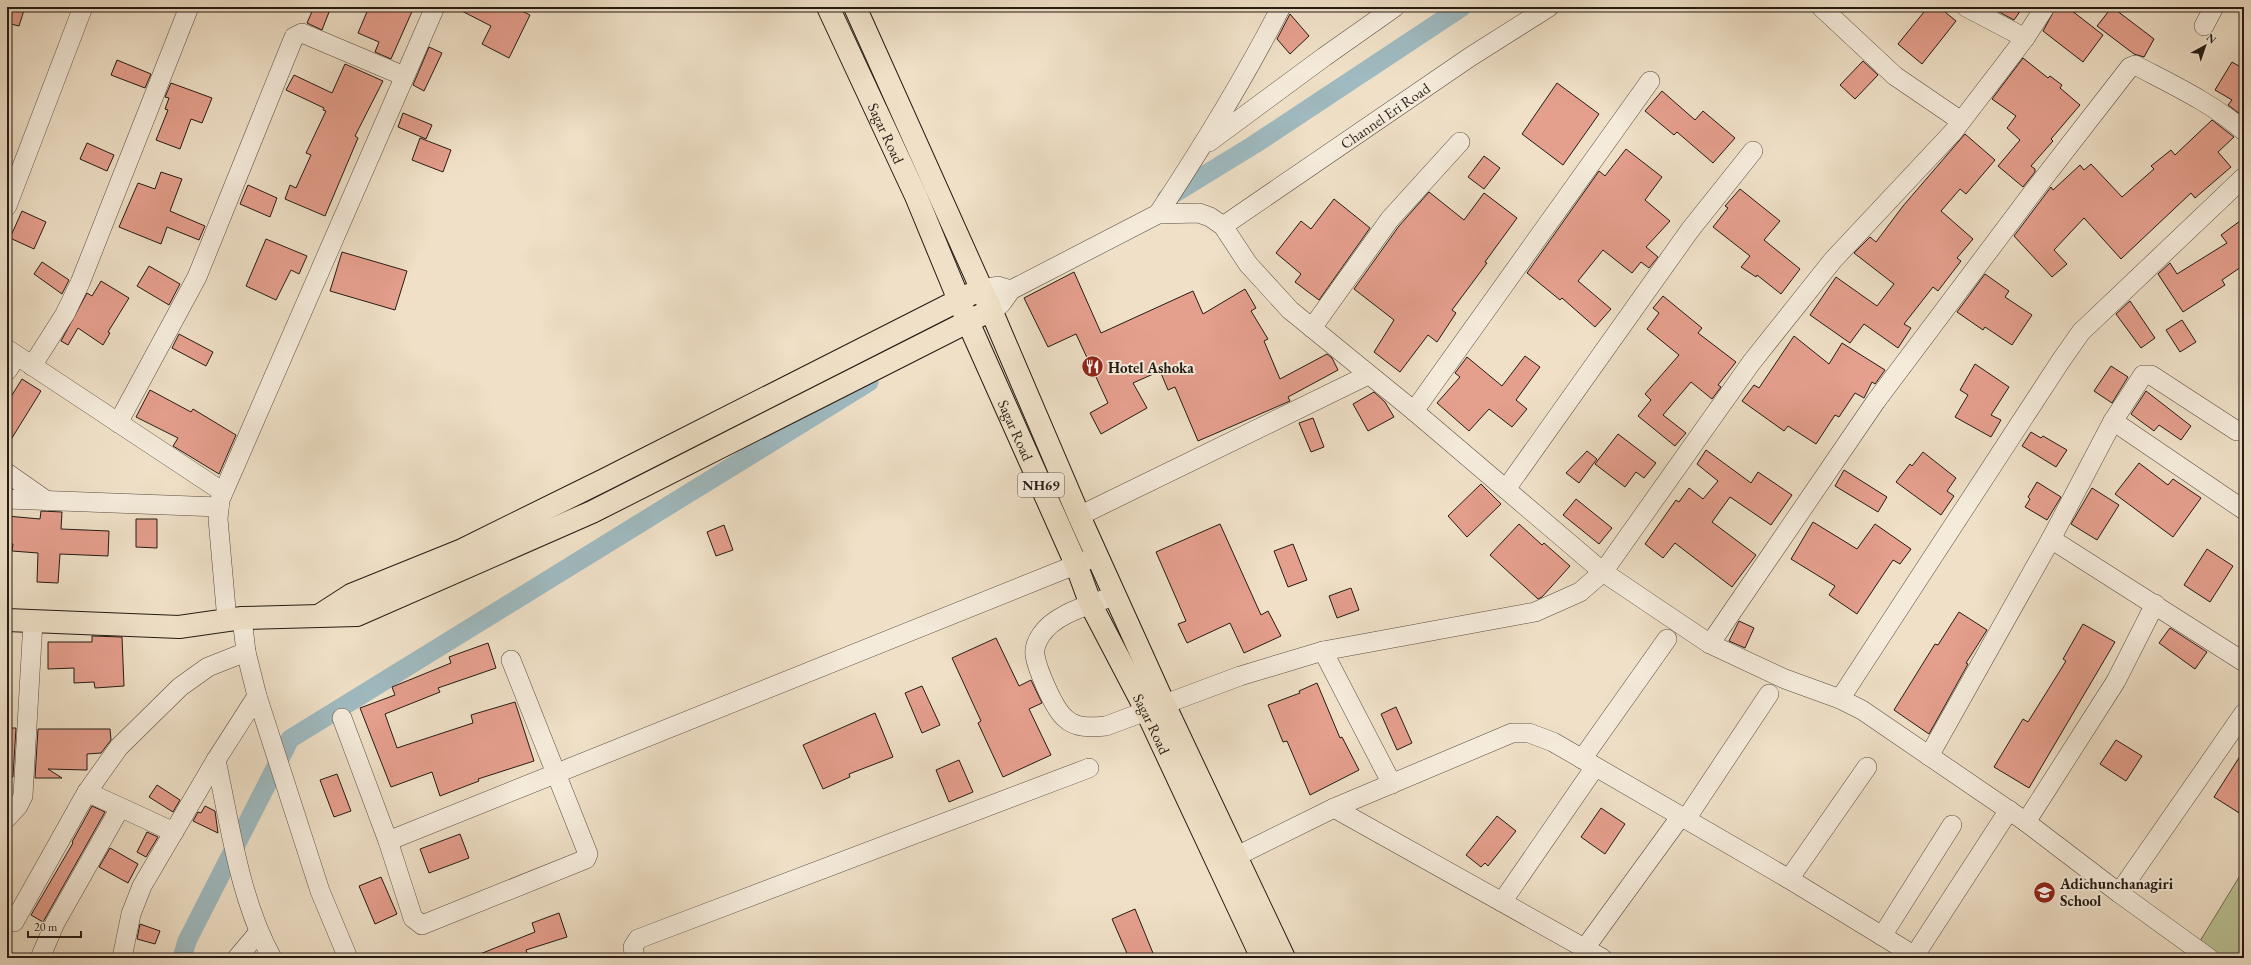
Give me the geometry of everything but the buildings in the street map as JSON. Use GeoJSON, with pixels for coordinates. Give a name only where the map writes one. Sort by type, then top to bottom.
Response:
{"type":"FeatureCollection","features":[{"type":"Feature","properties":{"kind":"main road","name":"Sagar Road"},"geometry":{"type":"LineString","coordinates":[[828,7],[916,196],[958,299],[1076,564],[1092,605],[1155,707],[1237,856],[1284,958]]}},
{"type":"Feature","properties":{"kind":"main road","name":"Sagar Road"},"geometry":{"type":"LineString","coordinates":[[855,7],[991,310],[1079,516],[1116,595],[1155,707],[1262,958]]}},
{"type":"Feature","properties":{"kind":"main road"},"geometry":{"type":"LineString","coordinates":[[320,615],[351,595],[460,551],[606,479],[958,299],[981,289]]}},
{"type":"Feature","properties":{"kind":"main road"},"geometry":{"type":"LineString","coordinates":[[7,620],[179,627],[234,619],[320,615],[357,615],[592,512],[991,310]]}},
{"type":"Feature","properties":{"kind":"street"},"geometry":{"type":"LineString","coordinates":[[7,206],[83,7]]}},
{"type":"Feature","properties":{"kind":"street"},"geometry":{"type":"LineString","coordinates":[[189,7],[80,283],[65,314],[16,360],[118,423],[221,499]]}},
{"type":"Feature","properties":{"kind":"street"},"geometry":{"type":"LineString","coordinates":[[348,958],[320,891],[257,696],[246,652],[234,619],[218,519],[221,499],[435,7]]}},
{"type":"Feature","properties":{"kind":"street"},"geometry":{"type":"LineString","coordinates":[[1158,214],[1202,148],[1255,57],[1281,7]]}},
{"type":"Feature","properties":{"kind":"street"},"geometry":{"type":"LineString","coordinates":[[1202,148],[1324,56],[1395,7]]}},
{"type":"Feature","properties":{"kind":"street","name":"Channel Eri Road"},"geometry":{"type":"LineString","coordinates":[[1223,226],[1470,57],[1549,7]]}},
{"type":"Feature","properties":{"kind":"street"},"geometry":{"type":"LineString","coordinates":[[1821,7],[1895,76],[1961,121]]}},
{"type":"Feature","properties":{"kind":"street"},"geometry":{"type":"LineString","coordinates":[[1966,7],[2024,38]]}},
{"type":"Feature","properties":{"kind":"street"},"geometry":{"type":"LineString","coordinates":[[1116,595],[1059,618],[1048,626],[1036,644],[1035,654],[1039,669],[1058,710],[1065,718],[1074,724],[1095,727],[1106,726],[1240,676],[1323,651],[1535,612],[1580,592],[1603,572],[1751,363],[1833,260],[1961,121],[2024,38],[2045,7]]}},
{"type":"Feature","properties":{"kind":"street"},"geometry":{"type":"LineString","coordinates":[[2204,26],[2214,7]]}},
{"type":"Feature","properties":{"kind":"street"},"geometry":{"type":"LineString","coordinates":[[118,423],[197,277],[294,37],[302,33],[404,76]]}},
{"type":"Feature","properties":{"kind":"street"},"geometry":{"type":"LineString","coordinates":[[1710,644],[1876,401],[2033,192],[2130,67],[2136,65],[2194,96],[2229,118],[2244,131]]}},
{"type":"Feature","properties":{"kind":"street"},"geometry":{"type":"LineString","coordinates":[[1414,412],[1650,81]]}},
{"type":"Feature","properties":{"kind":"street"},"geometry":{"type":"LineString","coordinates":[[1312,328],[1390,219],[1460,142]]}},
{"type":"Feature","properties":{"kind":"street"},"geometry":{"type":"LineString","coordinates":[[1506,489],[1690,230],[1753,151]]}},
{"type":"Feature","properties":{"kind":"street"},"geometry":{"type":"LineString","coordinates":[[1840,699],[2060,362],[2082,332],[2244,177]]}},
{"type":"Feature","properties":{"kind":"street"},"geometry":{"type":"LineString","coordinates":[[991,310],[1001,304],[1011,290],[1158,214],[1199,213],[1210,217],[1223,226],[1248,264],[1290,310],[1506,489],[1603,572],[1710,644],[1785,679],[1840,699],[1862,710],[2026,822],[2119,893],[2209,958]]}},
{"type":"Feature","properties":{"kind":"street"},"geometry":{"type":"LineString","coordinates":[[981,289],[998,286],[1011,290]]}},
{"type":"Feature","properties":{"kind":"street"},"geometry":{"type":"LineString","coordinates":[[1079,516],[1368,375]]}},
{"type":"Feature","properties":{"kind":"street"},"geometry":{"type":"LineString","coordinates":[[1929,756],[2051,539],[2113,421],[2136,382],[2143,375],[2151,375],[2237,431],[2244,430]]}},
{"type":"Feature","properties":{"kind":"street"},"geometry":{"type":"LineString","coordinates":[[2113,421],[2244,510]]}},
{"type":"Feature","properties":{"kind":"street"},"geometry":{"type":"LineString","coordinates":[[7,473],[47,501]]}},
{"type":"Feature","properties":{"kind":"street"},"geometry":{"type":"LineString","coordinates":[[7,499],[47,501],[221,499]]}},
{"type":"Feature","properties":{"kind":"street"},"geometry":{"type":"LineString","coordinates":[[2051,539],[2244,662]]}},
{"type":"Feature","properties":{"kind":"street"},"geometry":{"type":"LineString","coordinates":[[388,841],[1098,556]]}},
{"type":"Feature","properties":{"kind":"street"},"geometry":{"type":"LineString","coordinates":[[2026,822],[2116,681],[2155,604]]}},
{"type":"Feature","properties":{"kind":"street"},"geometry":{"type":"LineString","coordinates":[[7,818],[18,806],[24,796],[33,621]]}},
{"type":"Feature","properties":{"kind":"street"},"geometry":{"type":"LineString","coordinates":[[1502,902],[1667,639]]}},
{"type":"Feature","properties":{"kind":"street"},"geometry":{"type":"LineString","coordinates":[[1323,651],[1392,784]]}},
{"type":"Feature","properties":{"kind":"street"},"geometry":{"type":"LineString","coordinates":[[14,922],[88,792],[119,746],[180,687],[208,667],[246,652]]}},
{"type":"Feature","properties":{"kind":"street"},"geometry":{"type":"LineString","coordinates":[[342,718],[388,841],[413,918],[422,925],[579,862],[586,859],[588,854],[554,774],[511,660]]}},
{"type":"Feature","properties":{"kind":"street"},"geometry":{"type":"LineString","coordinates":[[1585,948],[1684,818],[1769,694]]}},
{"type":"Feature","properties":{"kind":"street"},"geometry":{"type":"LineString","coordinates":[[122,958],[135,901],[142,886],[216,760],[257,696]]}},
{"type":"Feature","properties":{"kind":"street"},"geometry":{"type":"LineString","coordinates":[[2119,893],[2244,713]]}},
{"type":"Feature","properties":{"kind":"street"},"geometry":{"type":"LineString","coordinates":[[1237,856],[1334,808],[1512,733],[1529,732],[1553,742],[1789,879],[1914,957],[2009,810]]}},
{"type":"Feature","properties":{"kind":"street"},"geometry":{"type":"LineString","coordinates":[[216,760],[236,852],[258,933],[272,958]]}},
{"type":"Feature","properties":{"kind":"street"},"geometry":{"type":"LineString","coordinates":[[1789,879],[1867,767]]}},
{"type":"Feature","properties":{"kind":"street"},"geometry":{"type":"LineString","coordinates":[[634,958],[633,947],[638,939],[1089,768]]}},
{"type":"Feature","properties":{"kind":"street"},"geometry":{"type":"LineString","coordinates":[[88,792],[174,832]]}},
{"type":"Feature","properties":{"kind":"street"},"geometry":{"type":"LineString","coordinates":[[40,958],[55,923],[120,808]]}},
{"type":"Feature","properties":{"kind":"street"},"geometry":{"type":"LineString","coordinates":[[1334,808],[1602,958]]}},
{"type":"Feature","properties":{"kind":"street"},"geometry":{"type":"LineString","coordinates":[[1882,936],[1952,825]]}},
{"type":"Feature","properties":{"kind":"street"},"geometry":{"type":"LineString","coordinates":[[237,958],[258,933]]}},
{"type":"Feature","properties":{"kind":"green space"},"geometry":{"type":"Polygon","coordinates":[[[2244,869],[2244,958],[2224,958],[2200,941],[2244,869]]]}},
{"type":"Feature","properties":{"kind":"waterway"},"geometry":{"type":"LineString","coordinates":[[1167,198],[1255,144],[1462,7]]}},
{"type":"Feature","properties":{"kind":"waterway"},"geometry":{"type":"LineString","coordinates":[[182,958],[187,941],[290,739],[869,382]]}},
{"type":"Feature","properties":{"kind":"place","name":"Hotel Ashoka"},"geometry":{"type":"Point","coordinates":[1092,367]}},
{"type":"Feature","properties":{"kind":"place","name":"Adichunchanagiri School"},"geometry":{"type":"Point","coordinates":[2044,892]}}]}
